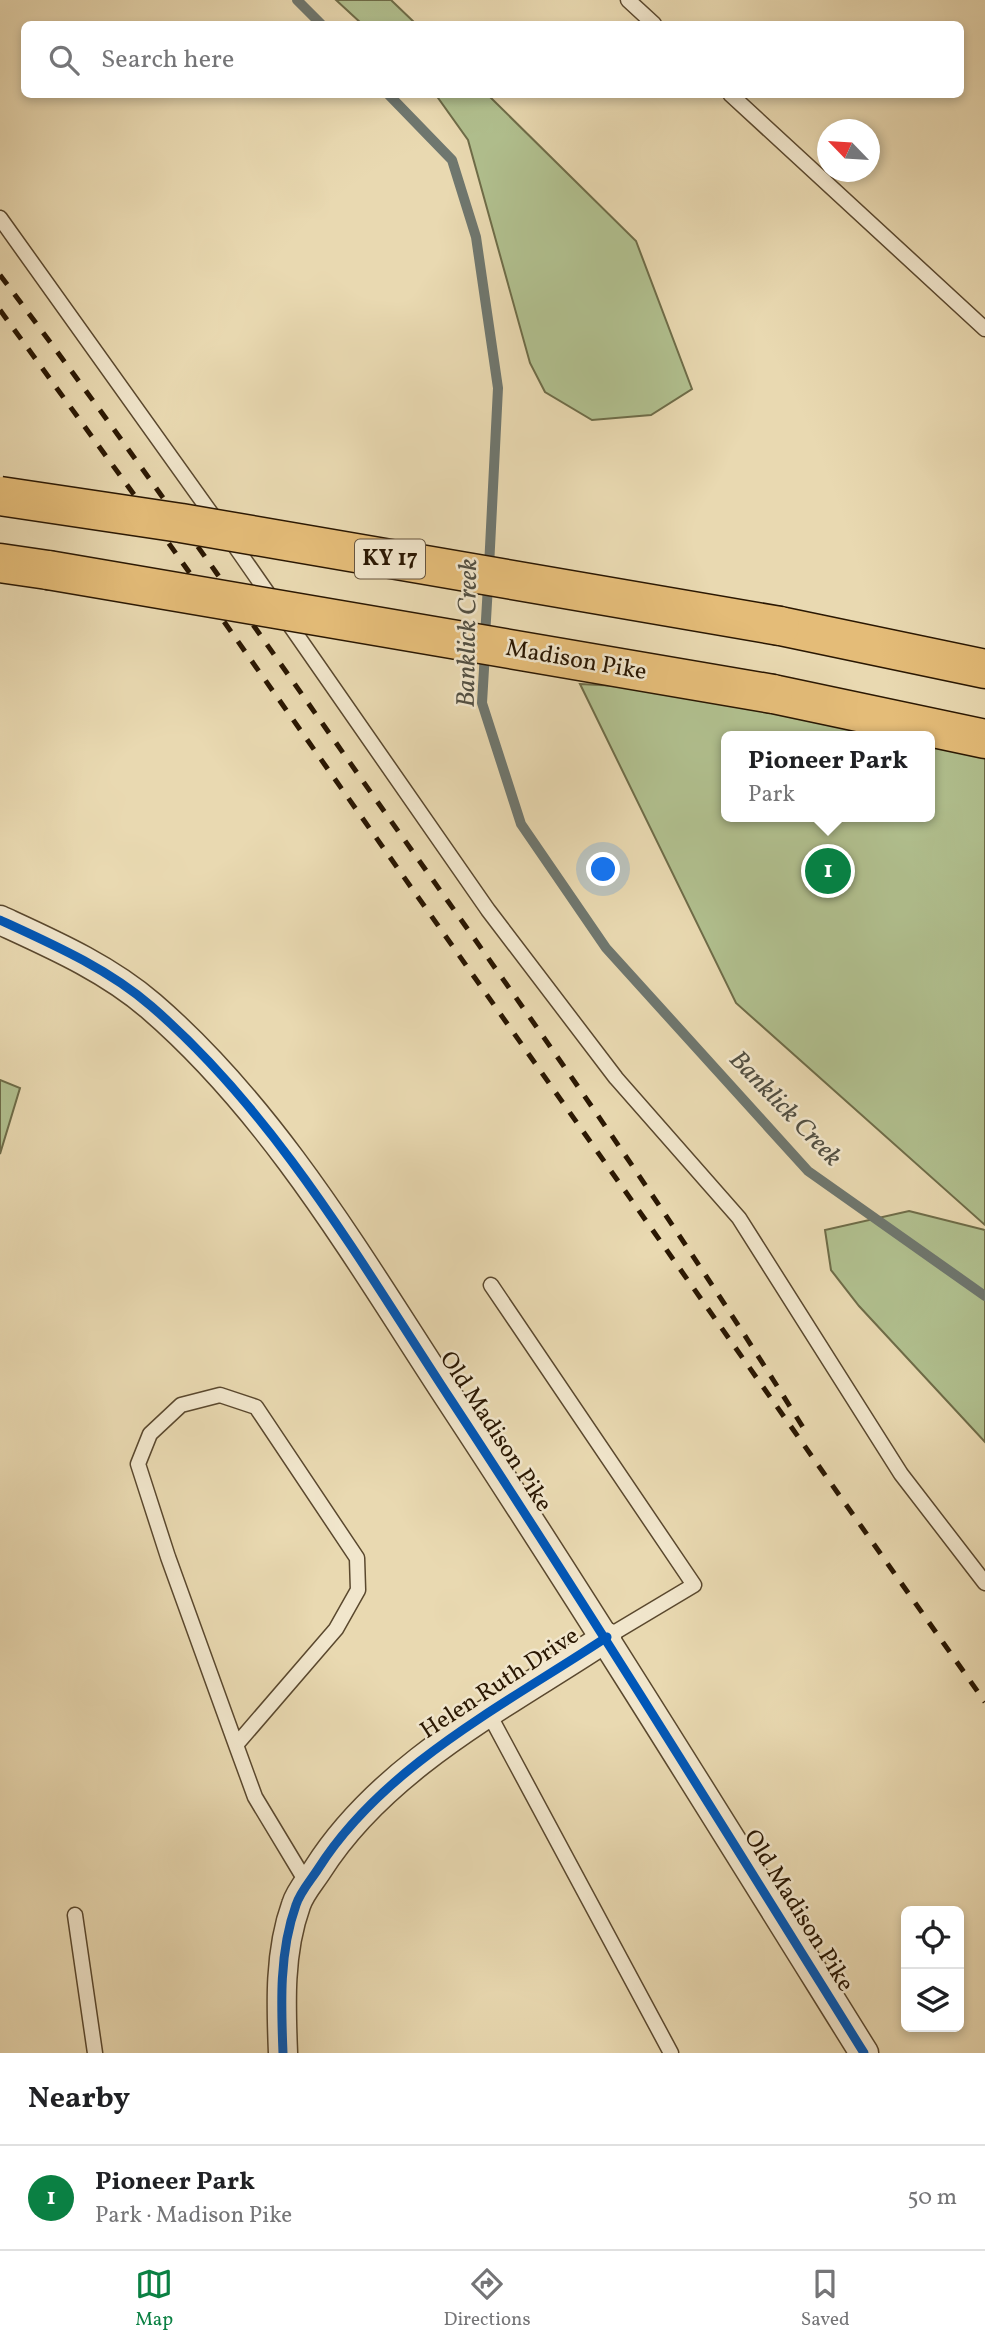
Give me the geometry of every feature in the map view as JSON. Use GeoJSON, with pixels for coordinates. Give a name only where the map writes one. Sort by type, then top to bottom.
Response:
{"type":"FeatureCollection","features":[{"type":"Feature","properties":{"kind":"main road","name":"KY 17"},"geometry":{"type":"LineString","coordinates":[[0,496],[181,523],[780,625],[985,668]]}},
{"type":"Feature","properties":{"kind":"main road","name":"Madison Pike"},"geometry":{"type":"LineString","coordinates":[[0,563],[774,694],[985,739]]}},
{"type":"Feature","properties":{"kind":"street","name":"Old Madison Pike"},"geometry":{"type":"LineString","coordinates":[[0,920],[110,976],[148,1004],[197,1048],[247,1103],[339,1228],[607,1637],[863,2053]]}},
{"type":"Feature","properties":{"kind":"street","name":"Helen Ruth Drive"},"geometry":{"type":"LineString","coordinates":[[283,2053],[281,2004],[286,1941],[297,1903],[338,1838],[372,1800],[422,1759],[607,1637]]}},
{"type":"Feature","properties":{"kind":"lane"},"geometry":{"type":"LineString","coordinates":[[628,0],[651,21]]}},
{"type":"Feature","properties":{"kind":"lane"},"geometry":{"type":"LineString","coordinates":[[734,98],[985,329]]}},
{"type":"Feature","properties":{"kind":"lane"},"geometry":{"type":"LineString","coordinates":[[0,218],[181,470],[488,910],[616,1078],[739,1218],[901,1474],[985,1583]]}},
{"type":"Feature","properties":{"kind":"lane"},"geometry":{"type":"LineString","coordinates":[[491,1285],[694,1585],[607,1637]]}},
{"type":"Feature","properties":{"kind":"lane"},"geometry":{"type":"LineString","coordinates":[[236,1745],[336,1629],[358,1590],[357,1558],[256,1407],[220,1395],[181,1405],[150,1434],[138,1464],[168,1557],[236,1745],[255,1797],[308,1885]]}},
{"type":"Feature","properties":{"kind":"lane"},"geometry":{"type":"LineString","coordinates":[[489,1714],[670,2053]]}},
{"type":"Feature","properties":{"kind":"lane"},"geometry":{"type":"LineString","coordinates":[[75,1915],[95,2053]]}},
{"type":"Feature","properties":{"kind":"green space"},"geometry":{"type":"Polygon","coordinates":[[[336,0],[391,0],[413,21],[359,21],[336,0]]]}},
{"type":"Feature","properties":{"kind":"green space"},"geometry":{"type":"Polygon","coordinates":[[[438,98],[491,98],[636,241],[692,389],[651,415],[592,420],[545,392],[530,363],[468,140],[438,98]]]}},
{"type":"Feature","properties":{"kind":"green space"},"geometry":{"type":"Polygon","coordinates":[[[580,684],[773,694],[985,739],[985,1225],[736,1003],[580,684]]]}},
{"type":"Feature","properties":{"kind":"green space"},"geometry":{"type":"Polygon","coordinates":[[[0,1080],[20,1088],[0,1154],[0,1080]]]}},
{"type":"Feature","properties":{"kind":"green space"},"geometry":{"type":"Polygon","coordinates":[[[909,1211],[985,1230],[985,1442],[859,1306],[831,1270],[825,1230],[909,1211]]]}},
{"type":"Feature","properties":{"kind":"waterway","name":"Banklick Creek"},"geometry":{"type":"LineString","coordinates":[[297,0],[318,21]]}},
{"type":"Feature","properties":{"kind":"waterway","name":"Banklick Creek"},"geometry":{"type":"LineString","coordinates":[[392,98],[452,160],[476,237],[498,388],[489,567]]}},
{"type":"Feature","properties":{"kind":"waterway","name":"Banklick Creek"},"geometry":{"type":"LineString","coordinates":[[485,637],[488,585]]}},
{"type":"Feature","properties":{"kind":"waterway","name":"Banklick Creek"},"geometry":{"type":"LineString","coordinates":[[485,652],[482,703],[521,824],[606,948],[808,1171],[985,1296]]}},
{"type":"Feature","properties":{"kind":"railway"},"geometry":{"type":"LineString","coordinates":[[0,275],[149,478],[550,1046],[705,1274],[804,1429]]}},
{"type":"Feature","properties":{"kind":"railway"},"geometry":{"type":"LineString","coordinates":[[0,310],[151,518],[985,1702]]}},
{"type":"Feature","properties":{"kind":"cycle path"},"geometry":{"type":"LineString","coordinates":[[0,920],[78,958],[134,992],[196,1048],[276,1141],[348,1242],[502,1478],[864,2053]]}},
{"type":"Feature","properties":{"kind":"cycle path"},"geometry":{"type":"LineString","coordinates":[[283,2053],[282,1978],[290,1923],[303,1891],[345,1832],[377,1798],[449,1739],[607,1637]]}},
{"type":"Feature","properties":{"kind":"place","name":"Pioneer Park"},"geometry":{"type":"Point","coordinates":[828,871]}}]}
